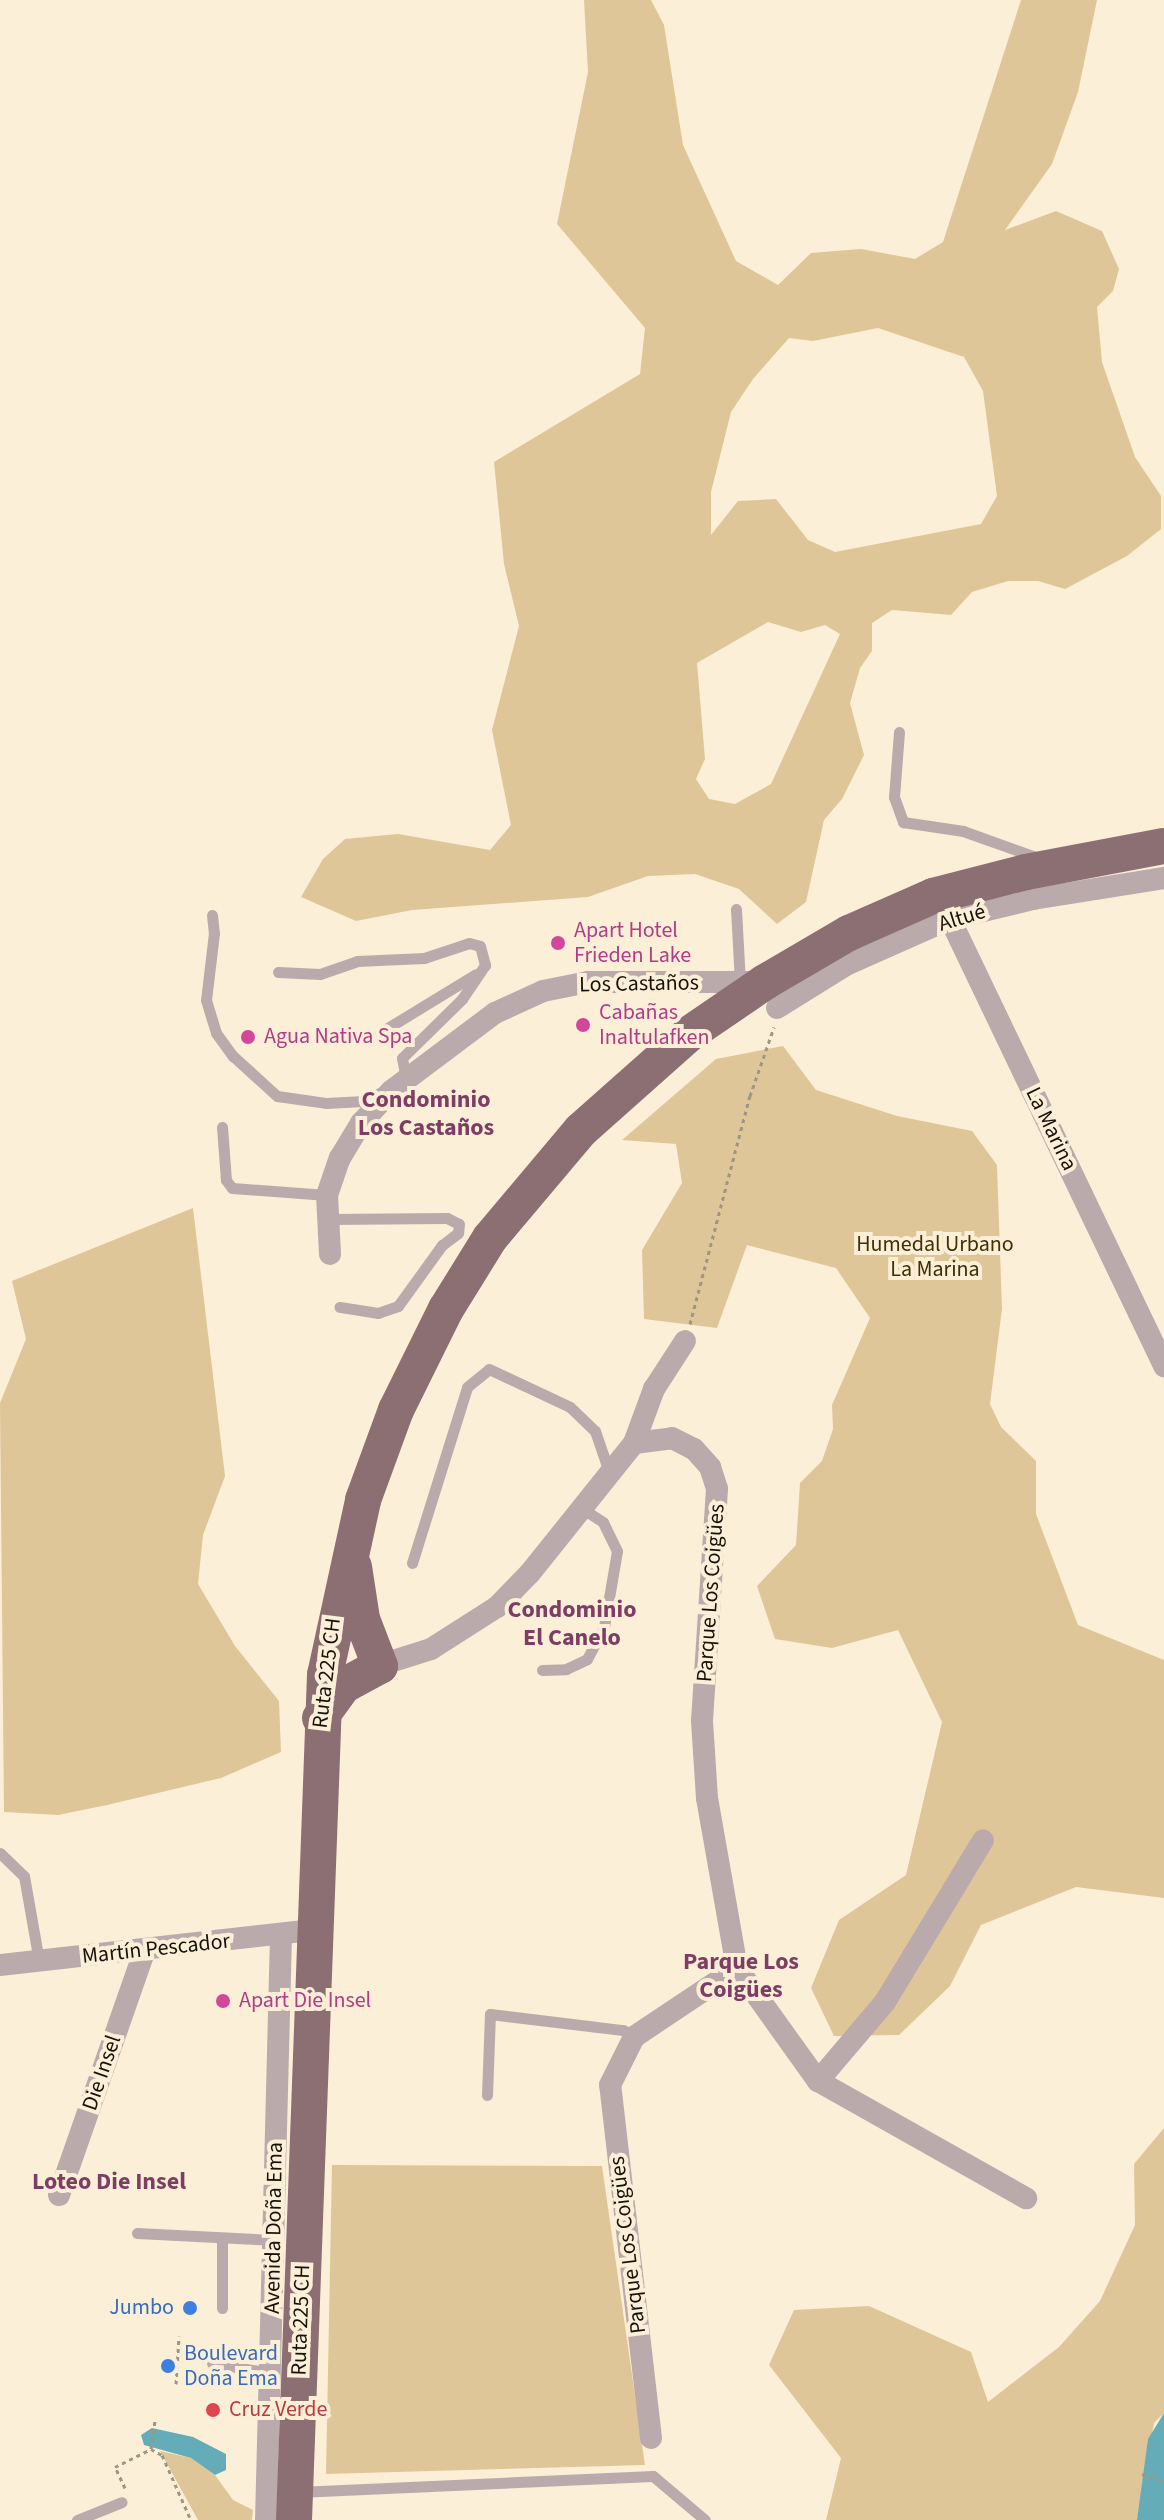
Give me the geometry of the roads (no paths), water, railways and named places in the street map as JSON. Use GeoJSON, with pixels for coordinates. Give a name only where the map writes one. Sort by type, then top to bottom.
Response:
{"type":"FeatureCollection","features":[{"type":"Feature","properties":{"kind":"main road","name":"Ruta 225 CH"},"geometry":{"type":"LineString","coordinates":[[295,2506],[297,1933],[325,1675],[355,1529],[396,1410],[446,1309],[490,1238],[581,1130],[689,1034],[849,933],[941,908],[1057,865],[1164,846]]}},
{"type":"Feature","properties":{"kind":"main road"},"geometry":{"type":"LineString","coordinates":[[320,1719],[343,1686],[380,1666],[356,1595],[355,1529]]}},
{"type":"Feature","properties":{"kind":"street","name":"Altué"},"geometry":{"type":"LineString","coordinates":[[941,908],[1033,899],[1164,878]]}},
{"type":"Feature","properties":{"kind":"street","name":"La Marina"},"geometry":{"type":"LineString","coordinates":[[941,908],[1164,1366]]}},
{"type":"Feature","properties":{"kind":"street","name":"Los Castaños"},"geometry":{"type":"LineString","coordinates":[[330,1254],[327,1195],[340,1158],[361,1123],[409,1078],[495,1013],[543,991],[599,981],[761,991]]}},
{"type":"Feature","properties":{"kind":"street"},"geometry":{"type":"LineString","coordinates":[[325,1675],[380,1666],[431,1649],[497,1607],[530,1573],[608,1469],[634,1443],[654,1389],[685,1341]]}},
{"type":"Feature","properties":{"kind":"street","name":"Parque Los Coigües"},"geometry":{"type":"LineString","coordinates":[[634,1443],[659,1437],[684,1443],[710,1467],[717,1489],[702,1721],[707,1798],[737,1968],[818,2081],[1026,2198]]}},
{"type":"Feature","properties":{"kind":"street"},"geometry":{"type":"LineString","coordinates":[[818,2081],[885,2002],[983,1840]]}},
{"type":"Feature","properties":{"kind":"street","name":"Martín Pescador"},"geometry":{"type":"LineString","coordinates":[[0,1965],[297,1933]]}},
{"type":"Feature","properties":{"kind":"street","name":"Avenida Doña Ema"},"geometry":{"type":"LineString","coordinates":[[266,2520],[273,2240],[297,1933]]}},
{"type":"Feature","properties":{"kind":"street","name":"Die Insel"},"geometry":{"type":"LineString","coordinates":[[59,2195],[145,1950]]}},
{"type":"Feature","properties":{"kind":"street","name":"Parque Los Coigües"},"geometry":{"type":"LineString","coordinates":[[651,2438],[610,2085],[634,2037],[737,1968]]}},
{"type":"Feature","properties":{"kind":"lane"},"geometry":{"type":"LineString","coordinates":[[899,732],[894,797],[903,822],[963,831],[1057,865]]}},
{"type":"Feature","properties":{"kind":"lane"},"geometry":{"type":"LineString","coordinates":[[736,909],[761,991]]}},
{"type":"Feature","properties":{"kind":"lane"},"geometry":{"type":"LineString","coordinates":[[212,915],[214,943],[205,982],[209,1017],[233,1056],[277,1096],[364,1101],[409,1078],[401,1069],[402,1058],[462,999],[482,970],[484,950],[469,943],[424,958],[357,961],[320,974],[278,972]]}},
{"type":"Feature","properties":{"kind":"lane"},"geometry":{"type":"LineString","coordinates":[[381,1032],[482,970]]}},
{"type":"Feature","properties":{"kind":"lane"},"geometry":{"type":"LineString","coordinates":[[222,1127],[226,1180],[232,1188],[327,1195]]}},
{"type":"Feature","properties":{"kind":"lane"},"geometry":{"type":"LineString","coordinates":[[328,1219],[447,1218],[459,1224],[458,1233],[442,1245],[398,1306],[378,1313],[339,1307]]}},
{"type":"Feature","properties":{"kind":"lane"},"geometry":{"type":"LineString","coordinates":[[412,1563],[467,1387],[489,1369],[570,1407],[595,1431],[608,1469]]}},
{"type":"Feature","properties":{"kind":"lane"},"geometry":{"type":"LineString","coordinates":[[542,1670],[566,1669],[587,1659],[604,1627],[617,1551],[603,1522],[579,1507]]}},
{"type":"Feature","properties":{"kind":"lane"},"geometry":{"type":"LineString","coordinates":[[0,1853],[24,1876],[39,1961]]}},
{"type":"Feature","properties":{"kind":"lane"},"geometry":{"type":"LineString","coordinates":[[487,2095],[490,2014],[623,2030],[634,2037]]}},
{"type":"Feature","properties":{"kind":"lane"},"geometry":{"type":"LineString","coordinates":[[137,2233],[273,2240]]}},
{"type":"Feature","properties":{"kind":"lane"},"geometry":{"type":"LineString","coordinates":[[222,2238],[222,2308]]}},
{"type":"Feature","properties":{"kind":"lane"},"geometry":{"type":"LineString","coordinates":[[212,2363],[270,2373]]}},
{"type":"Feature","properties":{"kind":"lane"},"geometry":{"type":"LineString","coordinates":[[295,2506],[653,2476],[705,2520]]}},
{"type":"Feature","properties":{"kind":"lane"},"geometry":{"type":"LineString","coordinates":[[77,2520],[122,2502]]}},
{"type":"Feature","properties":{"kind":"water"},"geometry":{"type":"Polygon","coordinates":[[[1164,2413],[1164,2520],[1137,2520],[1148,2439],[1164,2413]]]}},
{"type":"Feature","properties":{"kind":"water"},"geometry":{"type":"Polygon","coordinates":[[[152,2428],[193,2437],[226,2454],[226,2470],[215,2475],[191,2458],[144,2445],[141,2435],[152,2428]]]}},
{"type":"Feature","properties":{"kind":"place","name":"Apart Hotel Frieden Lake"},"geometry":{"type":"Point","coordinates":[558,943]}},
{"type":"Feature","properties":{"kind":"place","name":"Cabañas Inaltulafken"},"geometry":{"type":"Point","coordinates":[583,1025]}},
{"type":"Feature","properties":{"kind":"place","name":"Agua Nativa Spa"},"geometry":{"type":"Point","coordinates":[248,1037]}},
{"type":"Feature","properties":{"kind":"place","name":"Apart Die Insel"},"geometry":{"type":"Point","coordinates":[223,2001]}},
{"type":"Feature","properties":{"kind":"place","name":"Jumbo"},"geometry":{"type":"Point","coordinates":[190,2308]}},
{"type":"Feature","properties":{"kind":"place","name":"Boulevard Doña Ema"},"geometry":{"type":"Point","coordinates":[168,2366]}},
{"type":"Feature","properties":{"kind":"place","name":"Cruz Verde"},"geometry":{"type":"Point","coordinates":[213,2410]}},
{"type":"Feature","properties":{"kind":"district","name":"Condominio Los Castaños"},"geometry":{"type":"Point","coordinates":[426,1114]}},
{"type":"Feature","properties":{"kind":"district","name":"Condominio El Canelo"},"geometry":{"type":"Point","coordinates":[572,1624]}},
{"type":"Feature","properties":{"kind":"district","name":"Parque Los Coigües"},"geometry":{"type":"Point","coordinates":[741,1976]}},
{"type":"Feature","properties":{"kind":"district","name":"Loteo Die Insel"},"geometry":{"type":"Point","coordinates":[109,2182]}},
{"type":"Feature","properties":{"kind":"park label","name":"Humedal Urbano La Marina"},"geometry":{"type":"Point","coordinates":[935,1256]}}]}
